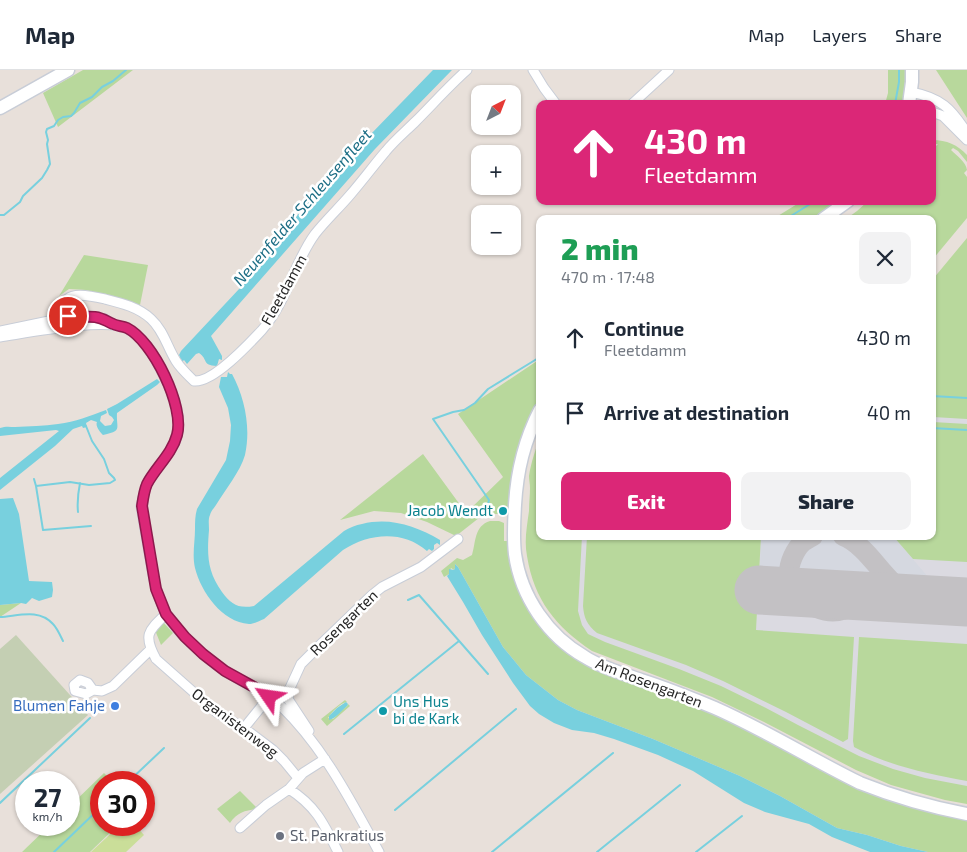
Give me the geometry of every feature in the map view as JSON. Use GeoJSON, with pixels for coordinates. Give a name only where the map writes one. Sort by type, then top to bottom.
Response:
{"type":"FeatureCollection","features":[{"type":"Feature","properties":{"kind":"main road"},"geometry":{"type":"LineString","coordinates":[[0,108],[68,70]]}},
{"type":"Feature","properties":{"kind":"main road"},"geometry":{"type":"LineString","coordinates":[[910,98],[912,70]]}},
{"type":"Feature","properties":{"kind":"main road"},"geometry":{"type":"LineString","coordinates":[[829,215],[842,205]]}},
{"type":"Feature","properties":{"kind":"main road","name":"Am Rosengarten"},"geometry":{"type":"LineString","coordinates":[[536,419],[521,459],[516,492],[514,539],[519,571],[525,588],[538,614],[553,633],[573,650],[594,662],[669,689],[722,711],[860,783],[911,801],[967,814]]}},
{"type":"Feature","properties":{"kind":"street","name":"Fleetdamm"},"geometry":{"type":"LineString","coordinates":[[62,316],[62,307],[72,296],[91,296],[132,307],[142,312],[155,323],[164,335],[178,365],[194,381],[201,381],[212,376],[228,363],[270,320],[309,243],[328,219],[349,197],[387,150],[466,70]]}},
{"type":"Feature","properties":{"kind":"street"},"geometry":{"type":"LineString","coordinates":[[533,70],[553,100]]}},
{"type":"Feature","properties":{"kind":"street"},"geometry":{"type":"LineString","coordinates":[[636,100],[669,70]]}},
{"type":"Feature","properties":{"kind":"street"},"geometry":{"type":"LineString","coordinates":[[910,98],[922,94],[936,100]]}},
{"type":"Feature","properties":{"kind":"street"},"geometry":{"type":"LineString","coordinates":[[936,100],[952,113],[967,133]]}},
{"type":"Feature","properties":{"kind":"street"},"geometry":{"type":"LineString","coordinates":[[936,113],[943,116],[967,140]]}},
{"type":"Feature","properties":{"kind":"street"},"geometry":{"type":"LineString","coordinates":[[0,331],[62,316],[105,319],[114,325]]}},
{"type":"Feature","properties":{"kind":"street"},"geometry":{"type":"LineString","coordinates":[[0,337],[101,324],[119,325],[129,329],[140,338],[149,350],[167,381],[178,415],[178,433],[174,445],[147,484],[142,506],[156,589],[166,614],[185,637],[203,654],[225,671],[254,687],[281,706],[311,739],[357,811],[379,852]]}},
{"type":"Feature","properties":{"kind":"street","name":"Rosengarten"},"geometry":{"type":"LineString","coordinates":[[311,739],[309,730],[288,699],[289,690],[301,664],[372,594],[421,567],[458,539]]}},
{"type":"Feature","properties":{"kind":"street"},"geometry":{"type":"LineString","coordinates":[[93,690],[102,691],[113,686],[150,649],[149,635],[152,627],[166,614]]}},
{"type":"Feature","properties":{"kind":"street","name":"Organistenweg"},"geometry":{"type":"LineString","coordinates":[[150,649],[156,659],[201,700],[216,712],[244,728],[273,750],[298,778]]}},
{"type":"Feature","properties":{"kind":"street"},"geometry":{"type":"LineString","coordinates":[[244,728],[269,697]]}},
{"type":"Feature","properties":{"kind":"street"},"geometry":{"type":"LineString","coordinates":[[240,828],[288,789],[310,768],[325,759]]}},
{"type":"Feature","properties":{"kind":"street"},"geometry":{"type":"LineString","coordinates":[[288,789],[313,808],[338,852]]}},
{"type":"Feature","properties":{"kind":"shaded area"},"geometry":{"type":"Polygon","coordinates":[[[936,412],[967,414],[967,790],[902,776],[577,632],[578,540],[936,540],[936,412]]]}},
{"type":"Feature","properties":{"kind":"shaded area"},"geometry":{"type":"Polygon","coordinates":[[[761,540],[896,540],[929,578],[760,566],[761,540]]]}},
{"type":"Feature","properties":{"kind":"green space"},"geometry":{"type":"Polygon","coordinates":[[[83,70],[133,70],[58,127],[43,93],[83,70]]]}},
{"type":"Feature","properties":{"kind":"green space"},"geometry":{"type":"Polygon","coordinates":[[[888,70],[906,70],[903,100],[886,100],[888,70]]]}},
{"type":"Feature","properties":{"kind":"green space"},"geometry":{"type":"Polygon","coordinates":[[[936,70],[967,70],[967,118],[936,70]]]}},
{"type":"Feature","properties":{"kind":"green space"},"geometry":{"type":"Polygon","coordinates":[[[936,140],[952,144],[960,148],[967,155],[967,162],[958,151],[953,148],[951,150],[963,162],[967,170],[964,173],[967,177],[967,218],[936,255],[936,215],[852,215],[864,205],[936,205],[936,146],[938,144],[936,144],[936,140]]]}},
{"type":"Feature","properties":{"kind":"green space"},"geometry":{"type":"Polygon","coordinates":[[[796,205],[835,205],[818,215],[779,215],[796,205]]]}},
{"type":"Feature","properties":{"kind":"green space"},"geometry":{"type":"Polygon","coordinates":[[[967,238],[967,419],[936,417],[936,275],[967,238]]]}},
{"type":"Feature","properties":{"kind":"green space"},"geometry":{"type":"Polygon","coordinates":[[[84,255],[148,265],[140,305],[86,290],[69,289],[59,296],[84,255]]]}},
{"type":"Feature","properties":{"kind":"green space"},"geometry":{"type":"Polygon","coordinates":[[[536,362],[536,409],[523,433],[515,457],[507,514],[484,514],[456,536],[427,522],[401,513],[374,511],[340,520],[423,454],[466,513],[503,477],[458,414],[536,362]]]}},
{"type":"Feature","properties":{"kind":"green space"},"geometry":{"type":"Polygon","coordinates":[[[936,422],[967,424],[967,562],[913,559],[896,540],[936,540],[936,422]]]}},
{"type":"Feature","properties":{"kind":"green space"},"geometry":{"type":"Polygon","coordinates":[[[536,448],[536,540],[582,540],[578,611],[582,625],[588,634],[721,686],[859,756],[893,769],[925,778],[967,786],[967,804],[891,785],[856,770],[712,697],[592,651],[579,642],[557,622],[549,611],[541,599],[530,572],[526,550],[526,534],[529,511],[529,476],[536,448]]]}},
{"type":"Feature","properties":{"kind":"green space"},"geometry":{"type":"Polygon","coordinates":[[[490,521],[504,523],[504,541],[508,541],[552,639],[772,742],[967,818],[967,852],[928,852],[837,828],[740,776],[653,739],[577,710],[558,700],[526,675],[503,647],[458,567],[455,564],[454,570],[451,568],[449,574],[444,577],[441,571],[457,558],[463,560],[472,555],[478,531],[485,523],[490,521]]]}},
{"type":"Feature","properties":{"kind":"green space"},"geometry":{"type":"Polygon","coordinates":[[[587,540],[761,540],[756,630],[854,637],[848,739],[843,742],[723,681],[686,665],[597,633],[587,621],[583,606],[587,540]]]}},
{"type":"Feature","properties":{"kind":"green space"},"geometry":{"type":"Polygon","coordinates":[[[21,603],[0,617],[0,605],[21,603]]]}},
{"type":"Feature","properties":{"kind":"green space"},"geometry":{"type":"Polygon","coordinates":[[[163,622],[173,633],[161,645],[155,630],[163,622]]]}},
{"type":"Feature","properties":{"kind":"green space"},"geometry":{"type":"Polygon","coordinates":[[[16,635],[88,715],[26,771],[15,771],[15,781],[0,794],[0,649],[16,635]]]}},
{"type":"Feature","properties":{"kind":"green space"},"geometry":{"type":"Polygon","coordinates":[[[859,637],[967,644],[967,781],[895,764],[854,747],[859,637]]]}},
{"type":"Feature","properties":{"kind":"green space"},"geometry":{"type":"Polygon","coordinates":[[[345,700],[347,702],[339,706],[328,718],[333,719],[348,704],[350,706],[327,726],[321,719],[345,700]]]}},
{"type":"Feature","properties":{"kind":"green space"},"geometry":{"type":"Polygon","coordinates":[[[90,787],[90,836],[107,836],[90,852],[22,852],[39,836],[80,836],[80,796],[90,787]]]}},
{"type":"Feature","properties":{"kind":"green space"},"geometry":{"type":"Polygon","coordinates":[[[240,791],[258,809],[242,812],[230,823],[217,809],[240,791]]]}},
{"type":"Feature","properties":{"kind":"green space"},"geometry":{"type":"Polygon","coordinates":[[[108,836],[143,836],[126,852],[91,852],[108,836]]]}},
{"type":"Feature","properties":{"kind":"water"},"geometry":{"type":"Polygon","coordinates":[[[433,70],[452,70],[375,149],[211,336],[222,356],[222,360],[219,359],[217,366],[209,365],[199,353],[187,364],[184,360],[182,362],[179,359],[181,351],[254,273],[281,235],[306,205],[433,70]]]}},
{"type":"Feature","properties":{"kind":"water"},"geometry":{"type":"Polygon","coordinates":[[[228,372],[232,374],[237,383],[246,413],[247,445],[240,468],[210,514],[208,547],[213,577],[222,592],[235,605],[244,607],[254,606],[344,531],[357,525],[372,522],[402,524],[440,540],[440,545],[437,543],[432,551],[429,549],[427,551],[418,544],[397,537],[375,537],[364,540],[343,550],[264,619],[249,624],[230,618],[222,612],[202,587],[195,568],[194,553],[197,509],[226,460],[230,441],[231,425],[228,408],[219,387],[221,377],[227,377],[228,372]]]}},
{"type":"Feature","properties":{"kind":"water"},"geometry":{"type":"Polygon","coordinates":[[[157,379],[160,382],[157,385],[117,413],[116,430],[103,435],[97,427],[97,422],[91,420],[86,423],[87,427],[83,428],[82,426],[73,429],[55,446],[0,490],[0,478],[59,431],[0,436],[0,428],[65,423],[106,410],[107,413],[101,416],[100,421],[105,426],[111,425],[114,420],[109,415],[107,409],[157,379]]]}},
{"type":"Feature","properties":{"kind":"water"},"geometry":{"type":"Polygon","coordinates":[[[13,498],[19,514],[29,581],[52,582],[53,590],[52,597],[39,601],[32,598],[26,604],[0,605],[0,499],[13,498]]]}},
{"type":"Feature","properties":{"kind":"water"},"geometry":{"type":"Polygon","coordinates":[[[455,564],[503,647],[526,675],[558,700],[577,710],[653,739],[740,776],[837,828],[928,852],[870,852],[832,837],[809,824],[765,812],[744,803],[693,771],[658,755],[594,733],[572,730],[554,723],[539,714],[530,706],[513,683],[447,576],[449,569],[454,570],[455,564]]]}},
{"type":"Feature","properties":{"kind":"water"},"geometry":{"type":"Polygon","coordinates":[[[346,702],[347,706],[329,720],[329,716],[346,702]]]}},
{"type":"Feature","properties":{"kind":"waterway"},"geometry":{"type":"LineString","coordinates":[[0,215],[4,215],[20,202],[23,196],[42,178],[47,170],[50,164],[47,129],[54,126],[63,117],[71,116],[80,103],[92,97],[102,87],[126,70]]}},
{"type":"Feature","properties":{"kind":"waterway"},"geometry":{"type":"LineString","coordinates":[[896,100],[899,70]]}},
{"type":"Feature","properties":{"kind":"waterway"},"geometry":{"type":"LineString","coordinates":[[792,215],[809,205]]}},
{"type":"Feature","properties":{"kind":"waterway"},"geometry":{"type":"LineString","coordinates":[[483,508],[488,504],[489,500],[433,419],[464,410],[475,403],[488,389],[536,359]]}},
{"type":"Feature","properties":{"kind":"waterway"},"geometry":{"type":"LineString","coordinates":[[936,396],[967,398]]}},
{"type":"Feature","properties":{"kind":"waterway"},"geometry":{"type":"LineString","coordinates":[[36,486],[70,482],[89,485],[110,483],[115,480],[109,473],[104,459],[92,441],[86,426]]}},
{"type":"Feature","properties":{"kind":"waterway"},"geometry":{"type":"LineString","coordinates":[[936,428],[967,430]]}},
{"type":"Feature","properties":{"kind":"waterway"},"geometry":{"type":"LineString","coordinates":[[34,479],[43,530],[91,526]]}},
{"type":"Feature","properties":{"kind":"waterway"},"geometry":{"type":"LineString","coordinates":[[78,512],[80,483]]}},
{"type":"Feature","properties":{"kind":"waterway"},"geometry":{"type":"LineString","coordinates":[[408,600],[419,595],[488,674]]}},
{"type":"Feature","properties":{"kind":"waterway"},"geometry":{"type":"LineString","coordinates":[[0,617],[28,614],[41,616],[54,626],[63,641]]}},
{"type":"Feature","properties":{"kind":"waterway"},"geometry":{"type":"LineString","coordinates":[[344,734],[459,641]]}},
{"type":"Feature","properties":{"kind":"waterway"},"geometry":{"type":"LineString","coordinates":[[395,810],[516,709]]}},
{"type":"Feature","properties":{"kind":"waterway"},"geometry":{"type":"LineString","coordinates":[[0,803],[90,718]]}},
{"type":"Feature","properties":{"kind":"waterway"},"geometry":{"type":"LineString","coordinates":[[140,771],[164,748]]}},
{"type":"Feature","properties":{"kind":"waterway"},"geometry":{"type":"LineString","coordinates":[[492,852],[613,753]]}},
{"type":"Feature","properties":{"kind":"waterway"},"geometry":{"type":"LineString","coordinates":[[597,852],[680,785]]}},
{"type":"Feature","properties":{"kind":"waterway"},"geometry":{"type":"LineString","coordinates":[[696,852],[742,816]]}},
{"type":"Feature","properties":{"kind":"waterway"},"geometry":{"type":"LineString","coordinates":[[54,852],[90,818]]}},
{"type":"Feature","properties":{"kind":"taxiway"},"geometry":{"type":"LineString","coordinates":[[806,540],[797,548],[789,573],[795,590],[808,604],[825,611],[834,611],[846,609],[873,599],[917,598]]}},
{"type":"Feature","properties":{"kind":"taxiway"},"geometry":{"type":"LineString","coordinates":[[850,540],[863,550],[897,587],[907,594],[918,598]]}},
{"type":"Feature","properties":{"kind":"runway"},"geometry":{"type":"LineString","coordinates":[[759,590],[967,602]]}},
{"type":"Feature","properties":{"kind":"place","name":"Jacob Wendt"},"geometry":{"type":"Point","coordinates":[503,511]}},
{"type":"Feature","properties":{"kind":"place","name":"Blumen Fahje"},"geometry":{"type":"Point","coordinates":[115,706]}},
{"type":"Feature","properties":{"kind":"place","name":"Uns Hus bi de Kark"},"geometry":{"type":"Point","coordinates":[383,711]}},
{"type":"Feature","properties":{"kind":"place","name":"St. Pankratius"},"geometry":{"type":"Point","coordinates":[280,836]}},
{"type":"Feature","properties":{"kind":"route"},"geometry":{"type":"LineString","coordinates":[[68,316],[105,319],[114,325],[129,329],[140,338],[154,356],[174,398],[178,415],[178,433],[174,445],[147,484],[142,506],[156,589],[166,614],[185,637],[225,671],[269,697]]}},
{"type":"Feature","properties":{"kind":"water label","name":"Neuenfelder Schleusenfleet"},"geometry":{"type":"Point","coordinates":[302,207]}}]}
